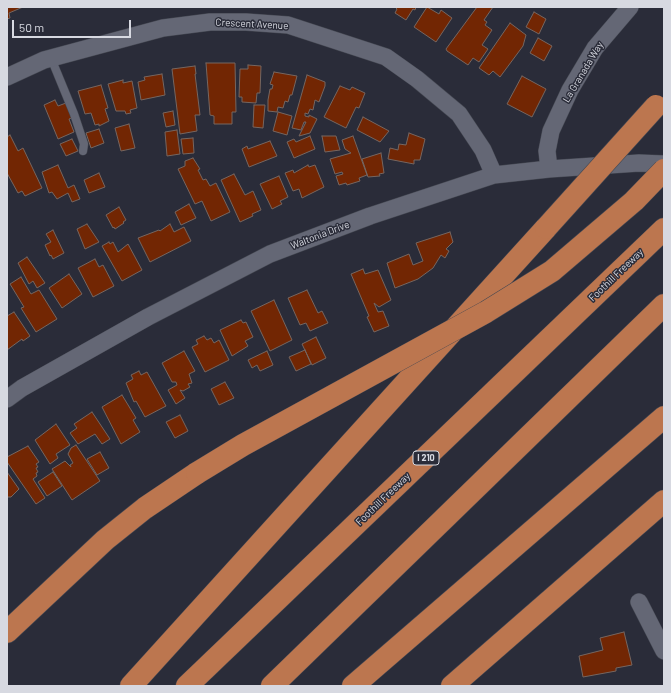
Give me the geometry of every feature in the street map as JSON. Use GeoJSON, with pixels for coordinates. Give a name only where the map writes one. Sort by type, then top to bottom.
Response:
{"type":"FeatureCollection","features":[{"type":"Feature","properties":{"kind":"highway"},"geometry":{"type":"LineString","coordinates":[[131,686],[660,101]]}},
{"type":"Feature","properties":{"kind":"highway"},"geometry":{"type":"LineString","coordinates":[[7,632],[105,540],[145,508],[197,473],[244,445],[486,312],[552,271],[628,206],[664,170]]}},
{"type":"Feature","properties":{"kind":"highway","name":"Foothill Freeway"},"geometry":{"type":"LineString","coordinates":[[187,686],[664,229]]}},
{"type":"Feature","properties":{"kind":"highway"},"geometry":{"type":"LineString","coordinates":[[272,686],[664,305]]}},
{"type":"Feature","properties":{"kind":"highway"},"geometry":{"type":"LineString","coordinates":[[353,686],[664,417]]}},
{"type":"Feature","properties":{"kind":"highway"},"geometry":{"type":"LineString","coordinates":[[452,686],[664,501]]}},
{"type":"Feature","properties":{"kind":"street","name":"La Granada Way"},"geometry":{"type":"LineString","coordinates":[[549,169],[547,150],[552,132],[570,90],[595,48],[630,7]]}},
{"type":"Feature","properties":{"kind":"street","name":"Crescent Avenue"},"geometry":{"type":"LineString","coordinates":[[7,77],[51,58],[163,28],[210,22],[246,22],[288,25],[386,57],[417,79],[459,114],[483,150],[494,175]]}},
{"type":"Feature","properties":{"kind":"street","name":"Waltonia Drive"},"geometry":{"type":"LineString","coordinates":[[7,399],[29,384],[148,317],[270,254],[370,216],[494,175],[549,169],[639,163],[664,164]]}},
{"type":"Feature","properties":{"kind":"street"},"geometry":{"type":"LineString","coordinates":[[639,602],[664,651]]}},
{"type":"Feature","properties":{"kind":"lane"},"geometry":{"type":"LineString","coordinates":[[51,58],[74,114],[84,144],[83,151]]}},
{"type":"Feature","properties":{"kind":"building"},"geometry":{"type":"Polygon","coordinates":[[[7,7],[23,7],[9,13],[10,18],[7,19],[7,7]]]}},
{"type":"Feature","properties":{"kind":"building"},"geometry":{"type":"Polygon","coordinates":[[[395,7],[416,7],[406,20],[395,13],[397,9],[395,7]]]}},
{"type":"Feature","properties":{"kind":"building"},"geometry":{"type":"Polygon","coordinates":[[[427,7],[439,14],[441,10],[452,18],[436,42],[414,27],[427,7]]]}},
{"type":"Feature","properties":{"kind":"building"},"geometry":{"type":"Polygon","coordinates":[[[477,7],[493,7],[484,20],[487,22],[485,25],[492,30],[482,45],[488,49],[479,62],[473,58],[468,65],[446,49],[477,7]]]}},
{"type":"Feature","properties":{"kind":"building"},"geometry":{"type":"Polygon","coordinates":[[[534,12],[546,19],[539,34],[526,27],[534,12]]]}},
{"type":"Feature","properties":{"kind":"building"},"geometry":{"type":"Polygon","coordinates":[[[510,23],[526,35],[523,46],[500,77],[493,71],[489,75],[479,68],[510,23]]]}},
{"type":"Feature","properties":{"kind":"building"},"geometry":{"type":"Polygon","coordinates":[[[538,38],[552,46],[544,61],[530,53],[538,38]]]}},
{"type":"Feature","properties":{"kind":"building"},"geometry":{"type":"Polygon","coordinates":[[[206,63],[235,63],[236,112],[232,112],[232,124],[214,124],[214,116],[210,115],[206,63]]]}},
{"type":"Feature","properties":{"kind":"building"},"geometry":{"type":"Polygon","coordinates":[[[248,65],[261,66],[260,93],[257,93],[256,103],[242,102],[242,97],[239,97],[240,69],[248,69],[248,65]]]}},
{"type":"Feature","properties":{"kind":"building"},"geometry":{"type":"Polygon","coordinates":[[[195,66],[200,115],[195,115],[197,131],[180,134],[172,69],[195,66]]]}},
{"type":"Feature","properties":{"kind":"building"},"geometry":{"type":"Polygon","coordinates":[[[274,72],[297,76],[292,95],[290,95],[288,102],[285,101],[283,108],[278,107],[277,112],[268,111],[270,89],[272,89],[273,85],[270,84],[274,72]]]}},
{"type":"Feature","properties":{"kind":"building"},"geometry":{"type":"Polygon","coordinates":[[[162,74],[165,95],[141,100],[138,82],[145,80],[144,77],[162,74]]]}},
{"type":"Feature","properties":{"kind":"building"},"geometry":{"type":"Polygon","coordinates":[[[307,75],[325,82],[325,86],[319,102],[315,100],[313,110],[310,109],[308,114],[305,113],[305,116],[309,117],[309,115],[317,119],[310,133],[299,136],[306,122],[304,122],[301,130],[292,128],[307,75]]]}},
{"type":"Feature","properties":{"kind":"building"},"geometry":{"type":"Polygon","coordinates":[[[522,76],[546,89],[532,117],[507,104],[522,76]]]}},
{"type":"Feature","properties":{"kind":"building"},"geometry":{"type":"Polygon","coordinates":[[[123,80],[123,83],[132,81],[137,108],[130,110],[131,113],[126,114],[125,111],[116,111],[108,84],[123,80]]]}},
{"type":"Feature","properties":{"kind":"building"},"geometry":{"type":"Polygon","coordinates":[[[101,85],[108,108],[105,109],[109,121],[99,126],[99,124],[95,125],[91,113],[85,114],[78,91],[101,85]]]}},
{"type":"Feature","properties":{"kind":"building"},"geometry":{"type":"Polygon","coordinates":[[[340,86],[350,90],[352,87],[365,93],[359,108],[356,107],[346,128],[324,117],[340,86]]]}},
{"type":"Feature","properties":{"kind":"building"},"geometry":{"type":"Polygon","coordinates":[[[55,100],[58,106],[66,103],[72,118],[69,119],[74,132],[58,139],[44,105],[55,100]]]}},
{"type":"Feature","properties":{"kind":"building"},"geometry":{"type":"Polygon","coordinates":[[[254,105],[265,105],[263,128],[253,127],[254,105]]]}},
{"type":"Feature","properties":{"kind":"building"},"geometry":{"type":"Polygon","coordinates":[[[173,111],[175,125],[166,127],[163,113],[173,111]]]}},
{"type":"Feature","properties":{"kind":"building"},"geometry":{"type":"Polygon","coordinates":[[[278,112],[292,116],[287,135],[273,131],[278,112]]]}},
{"type":"Feature","properties":{"kind":"building"},"geometry":{"type":"Polygon","coordinates":[[[363,117],[389,131],[380,142],[357,130],[363,117]]]}},
{"type":"Feature","properties":{"kind":"building"},"geometry":{"type":"Polygon","coordinates":[[[129,124],[135,148],[121,151],[115,128],[129,124]]]}},
{"type":"Feature","properties":{"kind":"building"},"geometry":{"type":"Polygon","coordinates":[[[99,129],[104,143],[91,148],[86,133],[99,129]]]}},
{"type":"Feature","properties":{"kind":"building"},"geometry":{"type":"Polygon","coordinates":[[[177,130],[180,154],[167,156],[165,132],[177,130]]]}},
{"type":"Feature","properties":{"kind":"building"},"geometry":{"type":"Polygon","coordinates":[[[409,133],[425,139],[420,160],[414,160],[414,164],[388,159],[390,148],[398,150],[399,144],[406,145],[409,133]]]}},
{"type":"Feature","properties":{"kind":"building"},"geometry":{"type":"Polygon","coordinates":[[[10,135],[18,151],[23,148],[42,188],[25,196],[22,191],[18,193],[7,173],[7,137],[10,135]]]}},
{"type":"Feature","properties":{"kind":"building"},"geometry":{"type":"Polygon","coordinates":[[[310,136],[315,149],[294,158],[287,142],[294,139],[296,142],[310,136]]]}},
{"type":"Feature","properties":{"kind":"building"},"geometry":{"type":"Polygon","coordinates":[[[322,136],[336,136],[340,150],[325,152],[322,136]]]}},
{"type":"Feature","properties":{"kind":"building"},"geometry":{"type":"Polygon","coordinates":[[[353,136],[367,175],[359,178],[360,181],[347,185],[346,183],[339,185],[336,176],[343,174],[342,172],[335,174],[330,159],[351,153],[345,149],[342,140],[353,136]]]}},
{"type":"Feature","properties":{"kind":"building"},"geometry":{"type":"Polygon","coordinates":[[[193,138],[194,153],[183,154],[181,139],[193,138]]]}},
{"type":"Feature","properties":{"kind":"building"},"geometry":{"type":"Polygon","coordinates":[[[72,139],[78,151],[66,156],[60,144],[72,139]]]}},
{"type":"Feature","properties":{"kind":"building"},"geometry":{"type":"Polygon","coordinates":[[[270,141],[277,156],[249,167],[242,149],[247,146],[248,149],[270,141]]]}},
{"type":"Feature","properties":{"kind":"building"},"geometry":{"type":"Polygon","coordinates":[[[381,153],[384,173],[379,174],[380,176],[368,177],[362,159],[381,153]]]}},
{"type":"Feature","properties":{"kind":"building"},"geometry":{"type":"Polygon","coordinates":[[[193,158],[200,169],[198,170],[203,180],[206,179],[210,186],[216,183],[230,212],[211,221],[202,201],[195,204],[178,169],[185,166],[185,161],[193,158]]]}},
{"type":"Feature","properties":{"kind":"building"},"geometry":{"type":"Polygon","coordinates":[[[58,165],[68,188],[74,185],[80,199],[72,202],[68,193],[57,199],[52,192],[49,193],[42,172],[58,165]]]}},
{"type":"Feature","properties":{"kind":"building"},"geometry":{"type":"Polygon","coordinates":[[[308,165],[309,167],[315,165],[324,187],[302,198],[299,189],[293,191],[285,173],[293,170],[294,173],[308,165]]]}},
{"type":"Feature","properties":{"kind":"building"},"geometry":{"type":"Polygon","coordinates":[[[99,173],[105,187],[89,193],[84,180],[99,173]]]}},
{"type":"Feature","properties":{"kind":"building"},"geometry":{"type":"Polygon","coordinates":[[[234,174],[245,195],[253,191],[261,210],[252,214],[253,216],[240,222],[221,180],[234,174]]]}},
{"type":"Feature","properties":{"kind":"building"},"geometry":{"type":"Polygon","coordinates":[[[279,176],[288,197],[280,201],[282,204],[272,209],[260,184],[279,176]]]}},
{"type":"Feature","properties":{"kind":"building"},"geometry":{"type":"Polygon","coordinates":[[[189,204],[196,218],[181,225],[175,212],[189,204]]]}},
{"type":"Feature","properties":{"kind":"building"},"geometry":{"type":"Polygon","coordinates":[[[119,207],[126,220],[115,229],[106,215],[119,207]]]}},
{"type":"Feature","properties":{"kind":"building"},"geometry":{"type":"Polygon","coordinates":[[[87,224],[99,242],[85,249],[77,229],[87,224]]]}},
{"type":"Feature","properties":{"kind":"building"},"geometry":{"type":"Polygon","coordinates":[[[170,224],[174,232],[184,227],[191,241],[150,262],[138,238],[159,230],[160,231],[170,224]]]}},
{"type":"Feature","properties":{"kind":"building"},"geometry":{"type":"Polygon","coordinates":[[[53,230],[64,253],[53,259],[45,245],[51,242],[46,234],[53,230]]]}},
{"type":"Feature","properties":{"kind":"building"},"geometry":{"type":"Polygon","coordinates":[[[450,232],[453,242],[446,249],[449,251],[445,258],[441,255],[433,268],[418,279],[395,288],[387,263],[409,254],[413,265],[423,261],[416,243],[450,232]]]}},
{"type":"Feature","properties":{"kind":"building"},"geometry":{"type":"Polygon","coordinates":[[[109,242],[110,244],[113,242],[118,252],[128,244],[142,270],[122,281],[102,246],[109,242]]]}},
{"type":"Feature","properties":{"kind":"building"},"geometry":{"type":"Polygon","coordinates":[[[27,257],[45,283],[37,288],[33,281],[29,284],[18,263],[27,257]]]}},
{"type":"Feature","properties":{"kind":"building"},"geometry":{"type":"Polygon","coordinates":[[[95,259],[99,267],[103,265],[114,286],[93,297],[78,268],[95,259]]]}},
{"type":"Feature","properties":{"kind":"building"},"geometry":{"type":"Polygon","coordinates":[[[363,269],[365,274],[378,270],[391,300],[379,307],[374,303],[378,312],[383,311],[389,326],[374,332],[367,317],[369,316],[351,274],[363,269]]]}},
{"type":"Feature","properties":{"kind":"building"},"geometry":{"type":"Polygon","coordinates":[[[69,274],[82,294],[62,308],[49,288],[69,274]]]}},
{"type":"Feature","properties":{"kind":"building"},"geometry":{"type":"Polygon","coordinates":[[[21,277],[31,294],[39,290],[57,319],[36,332],[21,308],[24,307],[10,284],[21,277]]]}},
{"type":"Feature","properties":{"kind":"building"},"geometry":{"type":"Polygon","coordinates":[[[307,290],[318,313],[322,311],[328,323],[310,331],[306,323],[300,325],[288,298],[307,290]]]}},
{"type":"Feature","properties":{"kind":"building"},"geometry":{"type":"Polygon","coordinates":[[[274,300],[292,340],[270,351],[251,311],[274,300]]]}},
{"type":"Feature","properties":{"kind":"building"},"geometry":{"type":"Polygon","coordinates":[[[14,312],[30,336],[23,341],[22,339],[7,350],[7,316],[14,312]]]}},
{"type":"Feature","properties":{"kind":"building"},"geometry":{"type":"Polygon","coordinates":[[[241,320],[243,323],[246,322],[253,337],[245,341],[248,346],[232,356],[220,330],[241,320]]]}},
{"type":"Feature","properties":{"kind":"building"},"geometry":{"type":"Polygon","coordinates":[[[204,336],[207,340],[211,338],[214,343],[219,340],[229,360],[205,372],[192,347],[198,344],[196,340],[204,336]]]}},
{"type":"Feature","properties":{"kind":"building"},"geometry":{"type":"Polygon","coordinates":[[[316,337],[326,358],[312,365],[302,344],[316,337]]]}},
{"type":"Feature","properties":{"kind":"building"},"geometry":{"type":"Polygon","coordinates":[[[305,350],[311,364],[296,371],[289,357],[305,350]]]}},
{"type":"Feature","properties":{"kind":"building"},"geometry":{"type":"Polygon","coordinates":[[[184,351],[195,371],[189,374],[192,383],[188,384],[190,387],[183,391],[180,390],[185,398],[176,404],[168,390],[177,385],[176,382],[172,382],[162,363],[184,351]]]}},
{"type":"Feature","properties":{"kind":"building"},"geometry":{"type":"Polygon","coordinates":[[[267,351],[273,365],[260,371],[257,365],[252,368],[248,360],[267,351]]]}},
{"type":"Feature","properties":{"kind":"building"},"geometry":{"type":"Polygon","coordinates":[[[139,371],[141,375],[147,372],[166,406],[145,417],[136,401],[134,402],[126,383],[133,379],[131,375],[139,371]]]}},
{"type":"Feature","properties":{"kind":"building"},"geometry":{"type":"Polygon","coordinates":[[[225,382],[234,398],[219,405],[211,389],[225,382]]]}},
{"type":"Feature","properties":{"kind":"building"},"geometry":{"type":"Polygon","coordinates":[[[122,395],[136,418],[133,420],[140,432],[121,444],[102,407],[122,395]]]}},
{"type":"Feature","properties":{"kind":"building"},"geometry":{"type":"Polygon","coordinates":[[[92,412],[110,439],[102,444],[95,434],[78,444],[70,433],[77,428],[74,424],[92,412]]]}},
{"type":"Feature","properties":{"kind":"building"},"geometry":{"type":"Polygon","coordinates":[[[180,415],[188,431],[175,438],[166,422],[180,415]]]}},
{"type":"Feature","properties":{"kind":"building"},"geometry":{"type":"Polygon","coordinates":[[[56,424],[70,445],[56,454],[58,458],[50,464],[35,440],[56,424]]]}},
{"type":"Feature","properties":{"kind":"building"},"geometry":{"type":"Polygon","coordinates":[[[76,445],[100,481],[72,500],[52,469],[65,461],[71,467],[70,465],[73,463],[68,454],[71,448],[76,445]]]}},
{"type":"Feature","properties":{"kind":"building"},"geometry":{"type":"Polygon","coordinates":[[[28,446],[39,462],[36,464],[38,467],[36,468],[38,472],[36,473],[37,476],[33,479],[45,498],[36,504],[7,462],[7,457],[28,446]]]}},
{"type":"Feature","properties":{"kind":"building"},"geometry":{"type":"Polygon","coordinates":[[[100,452],[109,468],[97,475],[87,459],[100,452]]]}},
{"type":"Feature","properties":{"kind":"building"},"geometry":{"type":"Polygon","coordinates":[[[7,472],[19,489],[11,497],[7,497],[7,472]]]}},
{"type":"Feature","properties":{"kind":"building"},"geometry":{"type":"Polygon","coordinates":[[[53,472],[62,486],[47,496],[38,482],[53,472]]]}},
{"type":"Feature","properties":{"kind":"building"},"geometry":{"type":"Polygon","coordinates":[[[624,632],[632,665],[616,668],[616,671],[583,677],[579,656],[603,650],[600,638],[624,632]]]}}]}
